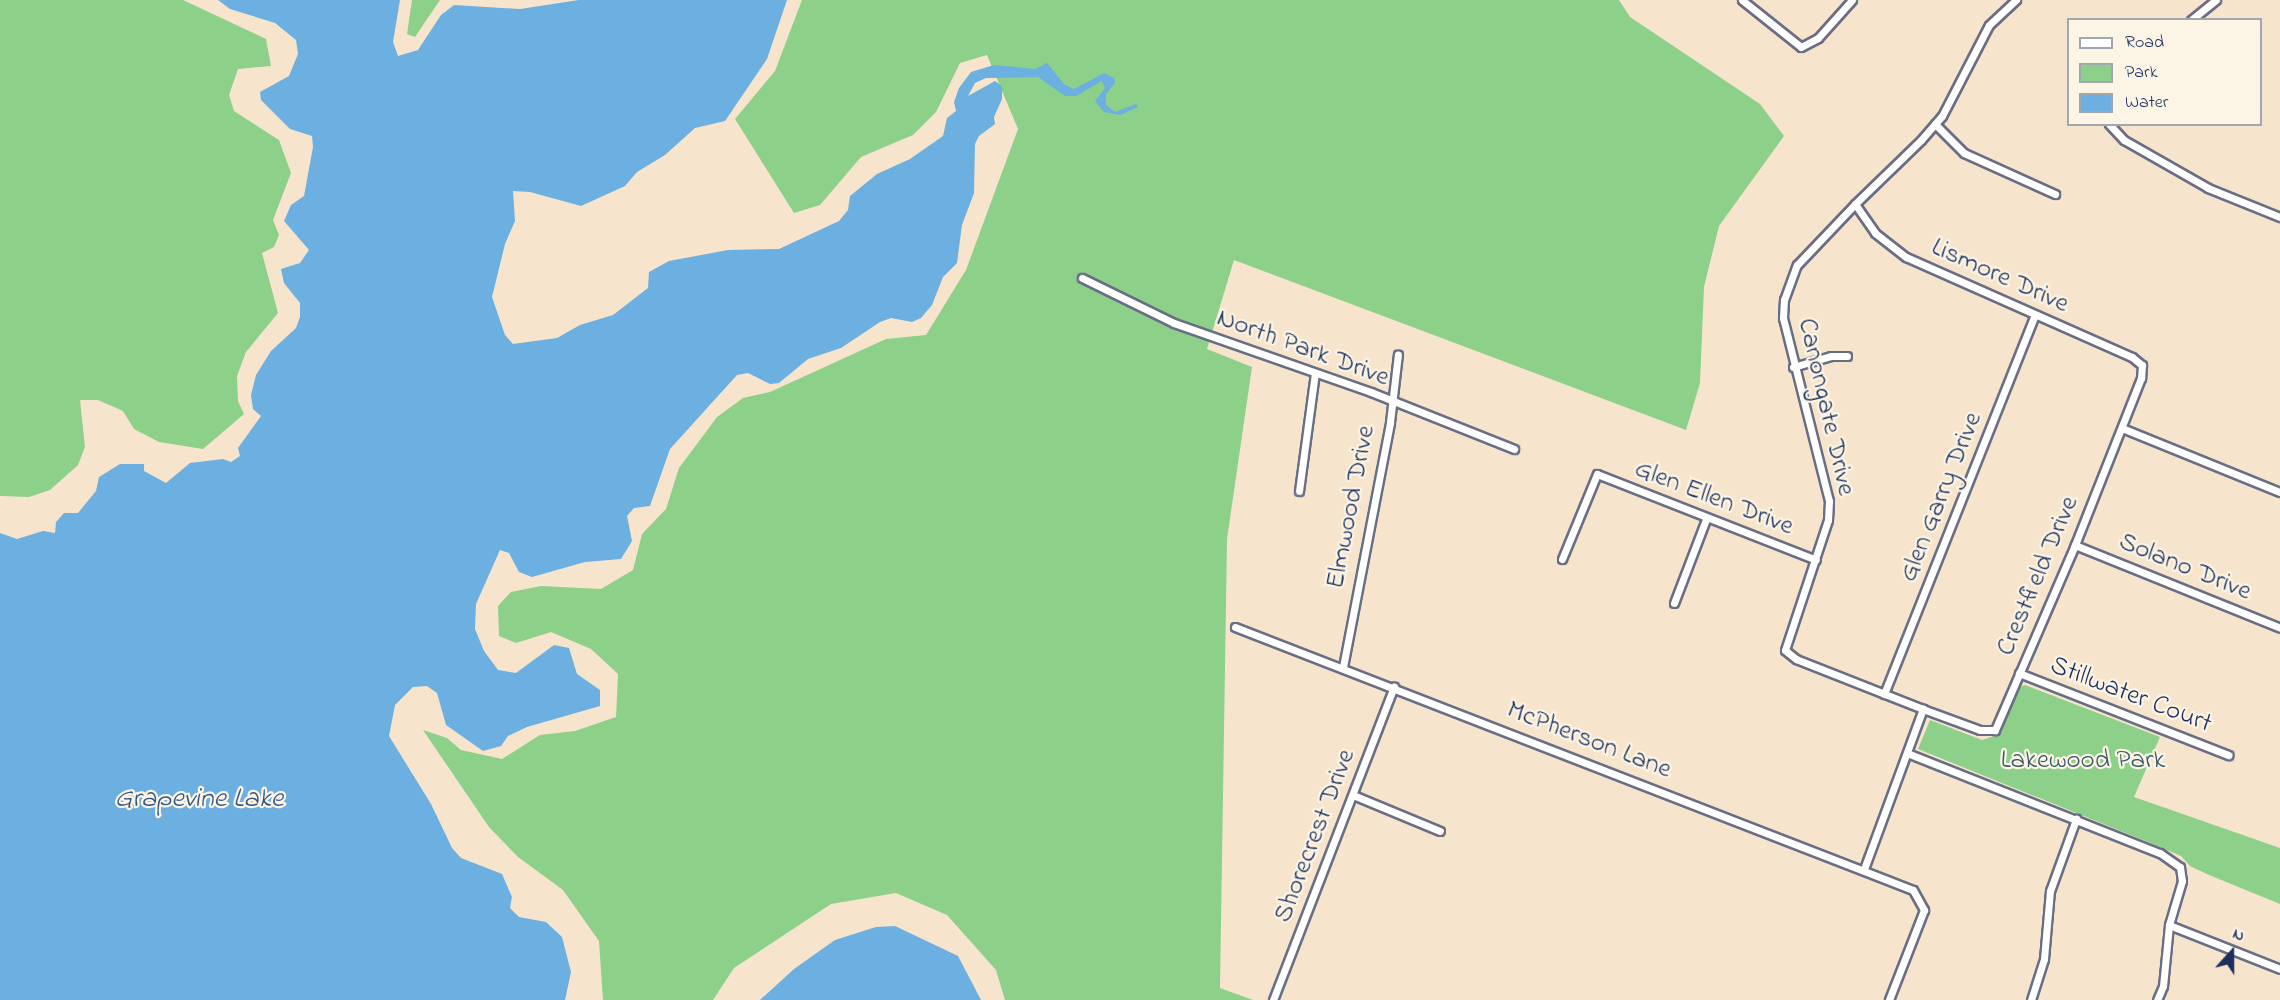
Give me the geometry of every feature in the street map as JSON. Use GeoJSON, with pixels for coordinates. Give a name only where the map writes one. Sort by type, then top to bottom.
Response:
{"type":"FeatureCollection","features":[{"type":"Feature","properties":{"kind":"street"},"geometry":{"type":"LineString","coordinates":[[1742,0],[1783,35],[1801,47],[1808,45],[1852,0]]}},
{"type":"Feature","properties":{"kind":"street","name":"Canongate Drive"},"geometry":{"type":"LineString","coordinates":[[1923,709],[1796,659],[1785,650],[1816,560],[1829,501],[1792,367],[1783,318],[1784,300],[1797,265],[1935,124],[1958,88],[1989,25],[2016,0]]}},
{"type":"Feature","properties":{"kind":"street"},"geometry":{"type":"LineString","coordinates":[[2194,18],[2216,0]]}},
{"type":"Feature","properties":{"kind":"street"},"geometry":{"type":"LineString","coordinates":[[1935,124],[1964,153],[2055,194]]}},
{"type":"Feature","properties":{"kind":"street"},"geometry":{"type":"LineString","coordinates":[[2111,126],[2124,140],[2208,188],[2280,217]]}},
{"type":"Feature","properties":{"kind":"street","name":"Lismore Drive"},"geometry":{"type":"LineString","coordinates":[[1855,204],[1875,234],[1906,257],[2132,357],[2142,365]]}},
{"type":"Feature","properties":{"kind":"street","name":"North Park Drive"},"geometry":{"type":"LineString","coordinates":[[1082,278],[1174,323],[1315,373],[1514,449]]}},
{"type":"Feature","properties":{"kind":"street","name":"Glen Garry Drive"},"geometry":{"type":"LineString","coordinates":[[1884,693],[2035,315]]}},
{"type":"Feature","properties":{"kind":"street","name":"Elmwood Drive"},"geometry":{"type":"LineString","coordinates":[[1343,668],[1392,402],[1398,354]]}},
{"type":"Feature","properties":{"kind":"street"},"geometry":{"type":"LineString","coordinates":[[1792,367],[1831,356],[1847,356]]}},
{"type":"Feature","properties":{"kind":"street","name":"Crestfield Drive"},"geometry":{"type":"LineString","coordinates":[[1923,709],[1980,730],[1995,730],[2075,545],[2122,428],[2142,365]]}},
{"type":"Feature","properties":{"kind":"street"},"geometry":{"type":"LineString","coordinates":[[1299,491],[1315,373]]}},
{"type":"Feature","properties":{"kind":"street"},"geometry":{"type":"LineString","coordinates":[[2122,428],[2280,492]]}},
{"type":"Feature","properties":{"kind":"street","name":"Glen Ellen Drive"},"geometry":{"type":"LineString","coordinates":[[1562,559],[1597,474],[1706,519],[1816,560]]}},
{"type":"Feature","properties":{"kind":"street"},"geometry":{"type":"LineString","coordinates":[[1674,603],[1706,519]]}},
{"type":"Feature","properties":{"kind":"street","name":"Solano Drive"},"geometry":{"type":"LineString","coordinates":[[2075,545],[2280,628]]}},
{"type":"Feature","properties":{"kind":"street","name":"McPherson Lane"},"geometry":{"type":"LineString","coordinates":[[1235,627],[1864,869],[1913,890],[1922,900],[1922,920],[1889,1000]]}},
{"type":"Feature","properties":{"kind":"street","name":"Stillwater Court"},"geometry":{"type":"LineString","coordinates":[[2019,673],[2228,755]]}},
{"type":"Feature","properties":{"kind":"street","name":"Shorecrest Drive"},"geometry":{"type":"LineString","coordinates":[[1273,1000],[1394,687]]}},
{"type":"Feature","properties":{"kind":"street"},"geometry":{"type":"LineString","coordinates":[[1864,869],[1923,709]]}},
{"type":"Feature","properties":{"kind":"street"},"geometry":{"type":"LineString","coordinates":[[1906,753],[2160,853],[2180,867],[2182,881],[2169,925],[2163,986],[2157,1000]]}},
{"type":"Feature","properties":{"kind":"street"},"geometry":{"type":"LineString","coordinates":[[1353,795],[1440,831]]}},
{"type":"Feature","properties":{"kind":"street"},"geometry":{"type":"LineString","coordinates":[[2031,1000],[2044,959],[2050,891],[2076,819]]}},
{"type":"Feature","properties":{"kind":"street"},"geometry":{"type":"LineString","coordinates":[[2169,925],[2280,969]]}},
{"type":"Feature","properties":{"kind":"green space"},"geometry":{"type":"Polygon","coordinates":[[[0,0],[183,0],[266,39],[271,66],[238,69],[229,95],[234,111],[279,140],[291,173],[273,220],[279,235],[274,247],[262,253],[278,313],[246,352],[237,376],[238,401],[244,414],[203,449],[159,442],[134,429],[123,411],[98,400],[80,400],[85,447],[78,465],[50,490],[29,497],[0,496],[0,0]]]}},
{"type":"Feature","properties":{"kind":"green space"},"geometry":{"type":"Polygon","coordinates":[[[412,0],[440,0],[415,37],[407,34],[412,0]]]}},
{"type":"Feature","properties":{"kind":"green space"},"geometry":{"type":"Polygon","coordinates":[[[802,0],[1619,0],[1630,17],[1760,104],[1784,136],[1719,226],[1704,287],[1700,383],[1686,430],[1234,260],[1207,349],[1252,367],[1227,539],[1220,988],[1253,1000],[1005,1000],[996,970],[947,915],[896,893],[831,904],[734,968],[713,1000],[603,1000],[599,941],[563,890],[518,857],[489,827],[423,730],[447,738],[461,750],[502,759],[540,735],[575,731],[616,717],[618,674],[591,649],[551,632],[516,643],[499,636],[498,606],[511,592],[541,586],[601,589],[633,570],[642,534],[666,509],[679,468],[717,417],[743,398],[770,392],[886,339],[926,335],[966,270],[1018,129],[987,55],[960,63],[936,112],[913,135],[861,157],[820,205],[794,213],[735,119],[775,71],[802,0]]]}},
{"type":"Feature","properties":{"kind":"green space","name":"Lakewood Park"},"geometry":{"type":"Polygon","coordinates":[[[2025,685],[2160,737],[2134,797],[2280,848],[2280,904],[2190,866],[2181,856],[1918,749],[1930,720],[1982,740],[2000,734],[2020,687],[2025,685]]]}},
{"type":"Feature","properties":{"kind":"water","name":"Grapevine Lake"},"geometry":{"type":"Polygon","coordinates":[[[218,0],[400,0],[393,42],[398,56],[418,50],[441,15],[454,5],[520,9],[579,0],[787,0],[767,59],[725,121],[695,128],[665,155],[637,172],[625,186],[581,206],[530,192],[513,191],[515,221],[505,244],[492,297],[505,335],[513,344],[557,338],[580,325],[613,315],[648,288],[649,272],[669,261],[728,250],[779,249],[839,221],[848,210],[850,196],[877,174],[910,159],[943,136],[947,118],[956,111],[954,102],[959,88],[971,72],[994,65],[1035,69],[1047,63],[1064,84],[1074,89],[1104,73],[1114,78],[1115,83],[1106,94],[1106,105],[1115,112],[1136,104],[1138,107],[1120,115],[1104,112],[1095,101],[1105,88],[1102,81],[1076,96],[1065,96],[1038,77],[986,78],[975,83],[968,96],[995,81],[1002,86],[1002,99],[994,117],[995,124],[979,136],[975,144],[974,193],[962,225],[957,263],[943,277],[932,305],[921,318],[912,322],[891,318],[880,322],[841,348],[808,359],[779,383],[770,384],[748,373],[737,375],[670,449],[650,506],[634,508],[627,516],[632,541],[621,559],[585,562],[532,577],[519,572],[509,553],[500,550],[476,604],[475,629],[484,651],[498,670],[516,673],[554,645],[569,648],[577,674],[600,690],[600,706],[527,727],[508,736],[501,746],[483,751],[446,725],[437,693],[427,686],[413,687],[395,705],[389,736],[431,804],[452,848],[461,858],[502,874],[512,897],[510,908],[519,917],[546,922],[562,937],[571,972],[565,1000],[0,1000],[0,533],[17,539],[43,531],[55,533],[56,522],[64,513],[78,513],[96,491],[99,477],[120,464],[144,464],[144,471],[166,483],[190,463],[223,459],[231,462],[240,456],[238,448],[261,416],[253,409],[251,395],[256,375],[271,351],[296,328],[300,317],[300,303],[284,283],[281,269],[300,263],[309,250],[284,221],[291,205],[304,196],[313,147],[312,136],[290,129],[261,100],[260,92],[289,76],[298,54],[296,40],[275,23],[230,9],[218,0]]]}},
{"type":"Feature","properties":{"kind":"water"},"geometry":{"type":"Polygon","coordinates":[[[895,926],[958,956],[981,1000],[760,1000],[794,969],[835,940],[876,927],[895,926]]]}}]}
